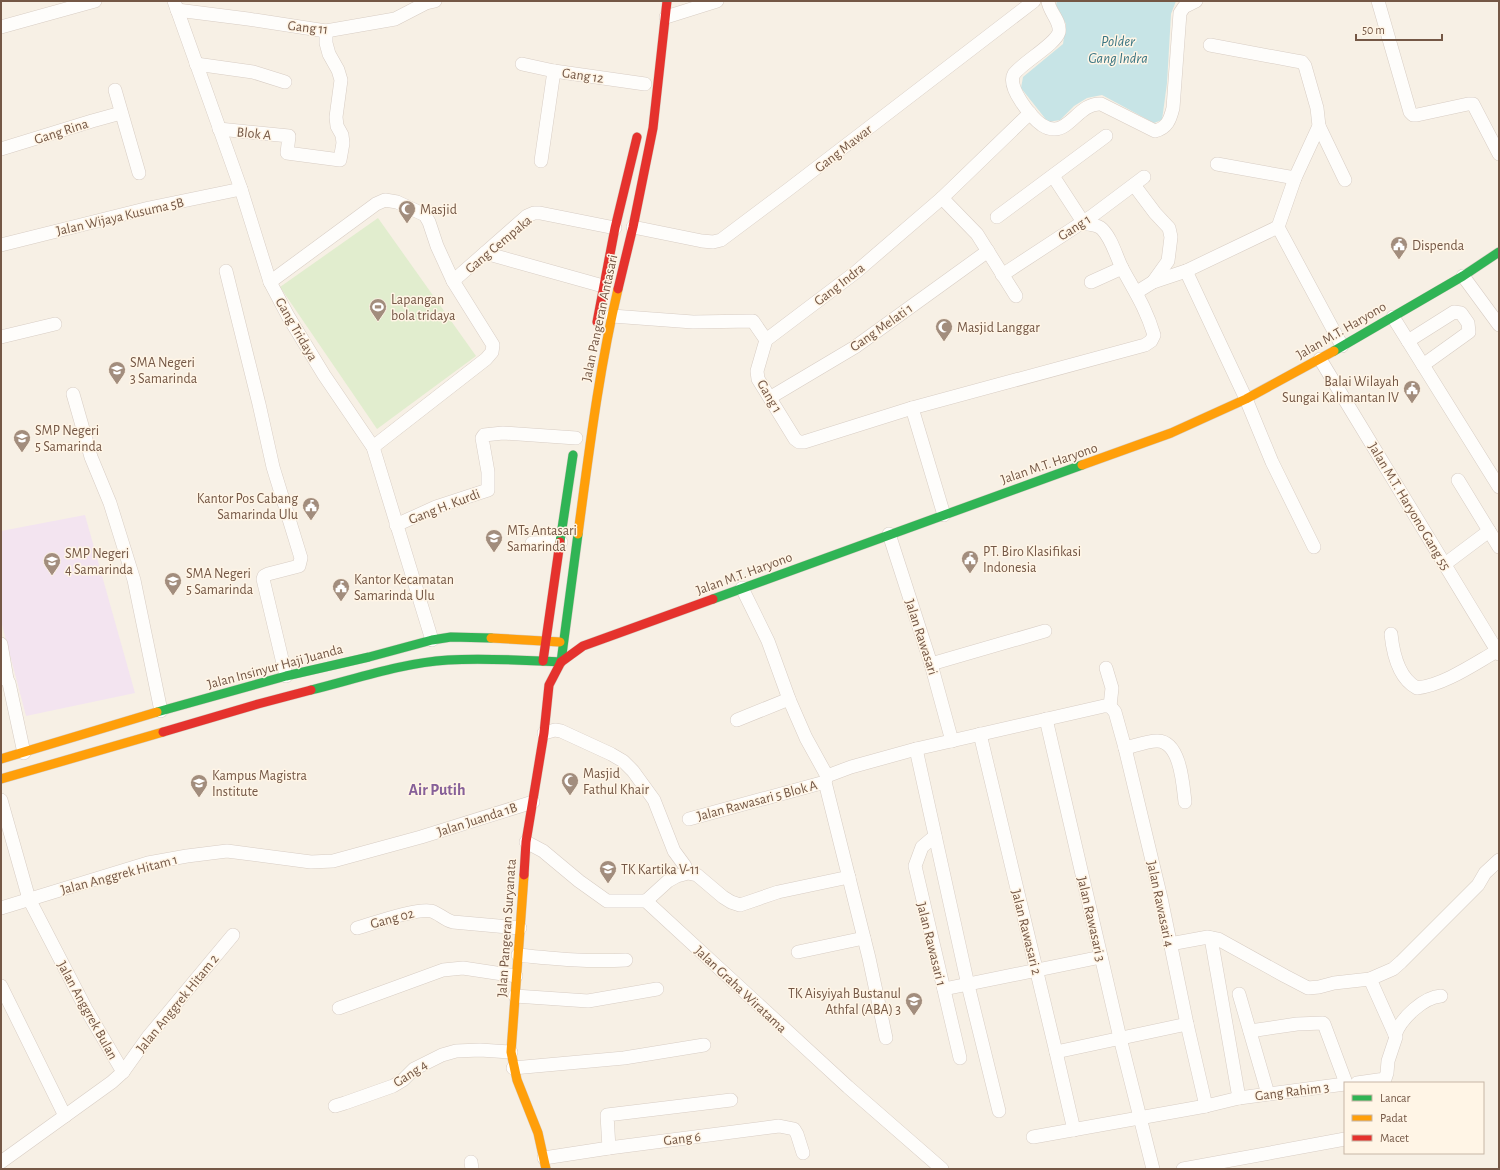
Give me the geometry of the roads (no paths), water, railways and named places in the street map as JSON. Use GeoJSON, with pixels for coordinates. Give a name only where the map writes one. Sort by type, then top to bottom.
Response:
{"type":"FeatureCollection","features":[{"type":"Feature","properties":{"kind":"main road","name":"Jalan Pangeran Antasari"},"geometry":{"type":"LineString","coordinates":[[561,662],[592,429],[612,316],[634,227],[653,128],[667,1]]}},
{"type":"Feature","properties":{"kind":"main road","name":"Jalan Pangeran Antasari"},"geometry":{"type":"LineString","coordinates":[[595,334],[615,228],[640,124]]}},
{"type":"Feature","properties":{"kind":"main road","name":"Jalan M.T. Haryono"},"geometry":{"type":"LineString","coordinates":[[561,662],[583,646],[1171,433],[1246,399],[1394,319],[1499,252]]}},
{"type":"Feature","properties":{"kind":"main road"},"geometry":{"type":"LineString","coordinates":[[599,310],[612,316]]}},
{"type":"Feature","properties":{"kind":"main road"},"geometry":{"type":"LineString","coordinates":[[543,661],[576,434]]}},
{"type":"Feature","properties":{"kind":"main road","name":"Jalan Insinyur Haji Juanda"},"geometry":{"type":"LineString","coordinates":[[1,760],[161,711],[286,676],[432,640],[451,637],[483,637],[563,642]]}},
{"type":"Feature","properties":{"kind":"main road"},"geometry":{"type":"LineString","coordinates":[[563,642],[583,646]]}},
{"type":"Feature","properties":{"kind":"main road"},"geometry":{"type":"LineString","coordinates":[[1,779],[258,704],[402,667],[448,660],[561,662]]}},
{"type":"Feature","properties":{"kind":"main road","name":"Jalan Pangeran Suryanata"},"geometry":{"type":"LineString","coordinates":[[543,661],[550,685]]}},
{"type":"Feature","properties":{"kind":"main road","name":"Jalan Pangeran Suryanata"},"geometry":{"type":"LineString","coordinates":[[545,1163],[534,1122],[513,1068],[511,1052],[526,842],[544,733],[550,685],[561,662]]}},
{"type":"Feature","properties":{"kind":"street"},"geometry":{"type":"LineString","coordinates":[[1,27],[50,12],[95,1]]}},
{"type":"Feature","properties":{"kind":"street","name":"Gang 11"},"geometry":{"type":"LineString","coordinates":[[175,5],[248,19],[326,31],[394,19],[426,3],[435,1]]}},
{"type":"Feature","properties":{"kind":"street"},"geometry":{"type":"LineString","coordinates":[[666,17],[717,1]]}},
{"type":"Feature","properties":{"kind":"street","name":"Gang Mawar"},"geometry":{"type":"LineString","coordinates":[[634,227],[702,241],[713,242],[721,240],[1034,1]]}},
{"type":"Feature","properties":{"kind":"street"},"geometry":{"type":"LineString","coordinates":[[1048,1],[1059,25],[1056,38],[1030,59],[1013,76],[1012,83],[1017,95],[1030,113],[1042,126],[1058,129],[1082,111],[1096,104],[1107,107],[1150,130],[1155,131],[1160,130],[1171,119],[1180,14],[1184,7],[1196,1]]}},
{"type":"Feature","properties":{"kind":"street"},"geometry":{"type":"LineString","coordinates":[[1378,1],[1395,64],[1412,115],[1473,104],[1499,154]]}},
{"type":"Feature","properties":{"kind":"street","name":"Gang Tridaya"},"geometry":{"type":"LineString","coordinates":[[175,5],[241,188],[270,282],[288,316],[324,375],[373,447],[432,640]]}},
{"type":"Feature","properties":{"kind":"street","name":"Blok A"},"geometry":{"type":"LineString","coordinates":[[219,129],[289,136],[287,153],[340,160],[343,143],[342,135],[337,126],[336,117],[341,80],[338,70],[329,54],[326,31]]}},
{"type":"Feature","properties":{"kind":"street"},"geometry":{"type":"LineString","coordinates":[[1210,45],[1302,62],[1308,73],[1319,126],[1345,180]]}},
{"type":"Feature","properties":{"kind":"street"},"geometry":{"type":"LineString","coordinates":[[196,64],[253,72],[286,82]]}},
{"type":"Feature","properties":{"kind":"street","name":"Gang 12"},"geometry":{"type":"LineString","coordinates":[[522,64],[554,71],[645,84]]}},
{"type":"Feature","properties":{"kind":"street"},"geometry":{"type":"LineString","coordinates":[[541,161],[554,71]]}},
{"type":"Feature","properties":{"kind":"street"},"geometry":{"type":"LineString","coordinates":[[115,90],[139,173]]}},
{"type":"Feature","properties":{"kind":"street","name":"Gang Indra"},"geometry":{"type":"LineString","coordinates":[[766,340],[856,272],[942,198],[1030,113]]}},
{"type":"Feature","properties":{"kind":"street","name":"Gang Rina"},"geometry":{"type":"LineString","coordinates":[[1,149],[92,121],[121,114]]}},
{"type":"Feature","properties":{"kind":"street"},"geometry":{"type":"LineString","coordinates":[[1137,292],[1152,282],[1186,271],[1278,226],[1295,178],[1319,126]]}},
{"type":"Feature","properties":{"kind":"street"},"geometry":{"type":"LineString","coordinates":[[996,217],[1106,136]]}},
{"type":"Feature","properties":{"kind":"street"},"geometry":{"type":"LineString","coordinates":[[1217,164],[1295,178]]}},
{"type":"Feature","properties":{"kind":"street"},"geometry":{"type":"LineString","coordinates":[[944,515],[912,408],[1145,345],[1151,341],[1154,335],[1149,318],[1137,292],[1122,268],[1103,230],[1094,224],[1085,224],[1082,222],[1053,176]]}},
{"type":"Feature","properties":{"kind":"street","name":"Gang 1"},"geometry":{"type":"LineString","coordinates":[[1002,275],[1082,222],[1139,181],[1155,213],[1169,228],[1171,237],[1168,262],[1152,282]]}},
{"type":"Feature","properties":{"kind":"street","name":"Jalan Wijaya Kusuma 5B"},"geometry":{"type":"LineString","coordinates":[[1,245],[149,208],[241,188]]}},
{"type":"Feature","properties":{"kind":"street"},"geometry":{"type":"LineString","coordinates":[[942,198],[977,234],[1016,296]]}},
{"type":"Feature","properties":{"kind":"street"},"geometry":{"type":"LineString","coordinates":[[270,282],[376,204],[385,200],[397,202],[425,215],[453,281],[493,345],[492,352],[486,359],[373,447]]}},
{"type":"Feature","properties":{"kind":"street","name":"Gang Cempaka"},"geometry":{"type":"LineString","coordinates":[[453,281],[527,216],[534,213],[615,228]]}},
{"type":"Feature","properties":{"kind":"street"},"geometry":{"type":"LineString","coordinates":[[1278,226],[1342,346]]}},
{"type":"Feature","properties":{"kind":"street","name":"Gang Melati 1"},"geometry":{"type":"LineString","coordinates":[[770,397],[855,347],[988,251]]}},
{"type":"Feature","properties":{"kind":"street"},"geometry":{"type":"LineString","coordinates":[[486,253],[603,286]]}},
{"type":"Feature","properties":{"kind":"street"},"geometry":{"type":"LineString","coordinates":[[1091,282],[1122,268]]}},
{"type":"Feature","properties":{"kind":"street"},"geometry":{"type":"LineString","coordinates":[[226,271],[273,467],[301,558],[299,566],[268,574],[264,576],[263,579],[286,676]]}},
{"type":"Feature","properties":{"kind":"street"},"geometry":{"type":"LineString","coordinates":[[1186,271],[1246,399],[1272,462],[1314,547]]}},
{"type":"Feature","properties":{"kind":"street"},"geometry":{"type":"LineString","coordinates":[[1463,276],[1499,325]]}},
{"type":"Feature","properties":{"kind":"street"},"geometry":{"type":"LineString","coordinates":[[1407,340],[1454,312],[1461,313],[1468,323],[1469,332],[1423,365]]}},
{"type":"Feature","properties":{"kind":"street"},"geometry":{"type":"LineString","coordinates":[[612,316],[693,322],[753,320],[766,340]]}},
{"type":"Feature","properties":{"kind":"street"},"geometry":{"type":"LineString","coordinates":[[1394,319],[1499,487]]}},
{"type":"Feature","properties":{"kind":"street"},"geometry":{"type":"LineString","coordinates":[[1,337],[55,324]]}},
{"type":"Feature","properties":{"kind":"street","name":"Gang 1"},"geometry":{"type":"LineString","coordinates":[[766,340],[757,374],[761,383],[799,442],[804,442],[912,408]]}},
{"type":"Feature","properties":{"kind":"street","name":"Jalan M.T. Haryono Gang 55"},"geometry":{"type":"LineString","coordinates":[[1320,359],[1498,652]]}},
{"type":"Feature","properties":{"kind":"street"},"geometry":{"type":"LineString","coordinates":[[73,394],[91,457],[110,503],[134,580],[161,711]]}},
{"type":"Feature","properties":{"kind":"street","name":"Gang H. Kurdi"},"geometry":{"type":"LineString","coordinates":[[396,524],[436,507],[488,490],[488,472],[482,438],[484,435],[503,433],[576,434]]}},
{"type":"Feature","properties":{"kind":"street"},"geometry":{"type":"LineString","coordinates":[[1458,480],[1499,547]]}},
{"type":"Feature","properties":{"kind":"street"},"geometry":{"type":"LineString","coordinates":[[1445,564],[1489,531]]}},
{"type":"Feature","properties":{"kind":"street","name":"Jalan Rawasari"},"geometry":{"type":"LineString","coordinates":[[889,534],[931,664],[952,741]]}},
{"type":"Feature","properties":{"kind":"street"},"geometry":{"type":"LineString","coordinates":[[532,543],[561,542]]}},
{"type":"Feature","properties":{"kind":"street"},"geometry":{"type":"LineString","coordinates":[[742,588],[768,641],[789,699],[826,779],[886,1038]]}},
{"type":"Feature","properties":{"kind":"street"},"geometry":{"type":"LineString","coordinates":[[931,664],[1045,631]]}},
{"type":"Feature","properties":{"kind":"street"},"geometry":{"type":"LineString","coordinates":[[1391,634],[1392,648],[1404,677],[1417,688],[1441,681],[1498,652]]}},
{"type":"Feature","properties":{"kind":"street"},"geometry":{"type":"LineString","coordinates":[[1,644],[4,679],[9,683],[24,753]]}},
{"type":"Feature","properties":{"kind":"street"},"geometry":{"type":"LineString","coordinates":[[1106,668],[1112,688],[1110,706]]}},
{"type":"Feature","properties":{"kind":"street"},"geometry":{"type":"LineString","coordinates":[[737,720],[789,699]]}},
{"type":"Feature","properties":{"kind":"street","name":"Jalan Rawasari 5 Blok A"},"geometry":{"type":"LineString","coordinates":[[689,819],[826,779],[851,767],[916,749],[1104,706],[1110,706]]}},
{"type":"Feature","properties":{"kind":"street","name":"Jalan Rawasari 4"},"geometry":{"type":"LineString","coordinates":[[1110,706],[1115,712],[1125,748],[1161,898],[1187,1024],[1206,1106]]}},
{"type":"Feature","properties":{"kind":"street","name":"Jalan Rawasari 3"},"geometry":{"type":"LineString","coordinates":[[1046,719],[1120,1038],[1153,1169]]}},
{"type":"Feature","properties":{"kind":"street"},"geometry":{"type":"LineString","coordinates":[[544,733],[555,730],[561,731],[612,754],[623,761],[633,771],[654,800],[674,851],[685,866]]}},
{"type":"Feature","properties":{"kind":"street","name":"Jalan Rawasari 2"},"geometry":{"type":"LineString","coordinates":[[980,734],[1074,1130]]}},
{"type":"Feature","properties":{"kind":"street"},"geometry":{"type":"LineString","coordinates":[[1125,748],[1158,741],[1165,743],[1179,761],[1185,802]]}},
{"type":"Feature","properties":{"kind":"street"},"geometry":{"type":"LineString","coordinates":[[916,749],[968,985],[999,1111]]}},
{"type":"Feature","properties":{"kind":"street","name":"Jalan Anggrek Bulan"},"geometry":{"type":"LineString","coordinates":[[1,800],[30,899],[86,1009],[122,1072],[112,1082],[1,1162]]}},
{"type":"Feature","properties":{"kind":"street","name":"Jalan Juanda 1B"},"geometry":{"type":"LineString","coordinates":[[421,837],[533,802]]}},
{"type":"Feature","properties":{"kind":"street","name":"Jalan Rawasari 1"},"geometry":{"type":"LineString","coordinates":[[935,836],[922,847],[915,866],[960,1058]]}},
{"type":"Feature","properties":{"kind":"street","name":"Jalan Anggrek Hitam 1"},"geometry":{"type":"LineString","coordinates":[[30,899],[148,863],[187,856],[227,851],[286,860],[333,862],[421,837]]}},
{"type":"Feature","properties":{"kind":"street"},"geometry":{"type":"LineString","coordinates":[[526,842],[543,851],[579,881],[607,901],[646,901],[668,881],[677,876],[688,874],[697,875],[723,897],[740,905],[778,892],[849,877]]}},
{"type":"Feature","properties":{"kind":"street"},"geometry":{"type":"LineString","coordinates":[[1170,944],[1203,938],[1212,938],[1223,941],[1304,986],[1319,987],[1334,983],[1370,979],[1393,969],[1401,962],[1478,885],[1486,872],[1499,860]]}},
{"type":"Feature","properties":{"kind":"street"},"geometry":{"type":"LineString","coordinates":[[1,908],[30,899]]}},
{"type":"Feature","properties":{"kind":"street","name":"Jalan Graha Wiratama"},"geometry":{"type":"LineString","coordinates":[[646,901],[848,1087],[942,1169]]}},
{"type":"Feature","properties":{"kind":"street","name":"Gang 02"},"geometry":{"type":"LineString","coordinates":[[358,928],[425,910],[440,914],[453,922],[520,928]]}},
{"type":"Feature","properties":{"kind":"street","name":"Jalan Anggrek Hitam 2"},"geometry":{"type":"LineString","coordinates":[[122,1072],[148,1037],[233,934]]}},
{"type":"Feature","properties":{"kind":"street"},"geometry":{"type":"LineString","coordinates":[[798,952],[864,938]]}},
{"type":"Feature","properties":{"kind":"street"},"geometry":{"type":"LineString","coordinates":[[1212,938],[1238,1098]]}},
{"type":"Feature","properties":{"kind":"street"},"geometry":{"type":"LineString","coordinates":[[518,955],[575,961],[597,962],[626,960]]}},
{"type":"Feature","properties":{"kind":"street"},"geometry":{"type":"LineString","coordinates":[[944,989],[1101,957]]}},
{"type":"Feature","properties":{"kind":"street"},"geometry":{"type":"LineString","coordinates":[[339,1008],[443,970],[463,968],[516,976]]}},
{"type":"Feature","properties":{"kind":"street"},"geometry":{"type":"LineString","coordinates":[[1370,979],[1396,1035]]}},
{"type":"Feature","properties":{"kind":"street"},"geometry":{"type":"LineString","coordinates":[[1,986],[64,1116]]}},
{"type":"Feature","properties":{"kind":"street"},"geometry":{"type":"LineString","coordinates":[[515,996],[588,1001],[657,989]]}},
{"type":"Feature","properties":{"kind":"street"},"geometry":{"type":"LineString","coordinates":[[1239,994],[1268,1094]]}},
{"type":"Feature","properties":{"kind":"street"},"geometry":{"type":"LineString","coordinates":[[1364,1082],[1385,1079],[1388,1061],[1396,1035],[1406,1019],[1415,1009],[1434,996],[1441,996]]}},
{"type":"Feature","properties":{"kind":"street"},"geometry":{"type":"LineString","coordinates":[[1250,1031],[1297,1024],[1323,1023],[1345,1082]]}},
{"type":"Feature","properties":{"kind":"street"},"geometry":{"type":"LineString","coordinates":[[1056,1052],[1187,1024]]}},
{"type":"Feature","properties":{"kind":"street"},"geometry":{"type":"LineString","coordinates":[[513,1068],[624,1058],[704,1046]]}},
{"type":"Feature","properties":{"kind":"street","name":"Gang 4"},"geometry":{"type":"LineString","coordinates":[[335,1106],[393,1086],[403,1080],[414,1069],[442,1054],[456,1051],[480,1050],[511,1052]]}},
{"type":"Feature","properties":{"kind":"street","name":"Gang Rahim 3"},"geometry":{"type":"LineString","coordinates":[[1033,1138],[1206,1106],[1238,1098],[1344,1084]]}},
{"type":"Feature","properties":{"kind":"street"},"geometry":{"type":"LineString","coordinates":[[609,1148],[606,1115],[731,1100]]}},
{"type":"Feature","properties":{"kind":"street","name":"Gang 6"},"geometry":{"type":"LineString","coordinates":[[545,1163],[609,1148],[779,1126],[794,1128],[798,1134],[803,1153]]}},
{"type":"Feature","properties":{"kind":"street"},"geometry":{"type":"LineString","coordinates":[[1187,1169],[1344,1140]]}},
{"type":"Feature","properties":{"kind":"water","name":"Polder Gang Indra"},"geometry":{"type":"Polygon","coordinates":[[[1057,1],[1176,1],[1171,14],[1167,83],[1162,120],[1154,123],[1102,95],[1087,98],[1074,106],[1060,120],[1048,122],[1021,88],[1023,77],[1063,44],[1066,24],[1056,5],[1057,1]]]}},
{"type":"Feature","properties":{"kind":"place","name":"Masjid"},"geometry":{"type":"Point","coordinates":[407,224]}},
{"type":"Feature","properties":{"kind":"place","name":"Dispenda"},"geometry":{"type":"Point","coordinates":[1399,260]}},
{"type":"Feature","properties":{"kind":"place","name":"Lapangan bola tridaya"},"geometry":{"type":"Point","coordinates":[378,322]}},
{"type":"Feature","properties":{"kind":"place","name":"Masjid Langgar"},"geometry":{"type":"Point","coordinates":[944,342]}},
{"type":"Feature","properties":{"kind":"place","name":"SMA Negeri 3 Samarinda"},"geometry":{"type":"Point","coordinates":[117,385]}},
{"type":"Feature","properties":{"kind":"place","name":"Balai Wilayah Sungai Kalimantan IV"},"geometry":{"type":"Point","coordinates":[1412,404]}},
{"type":"Feature","properties":{"kind":"place","name":"SMP Negeri 5 Samarinda"},"geometry":{"type":"Point","coordinates":[22,453]}},
{"type":"Feature","properties":{"kind":"place","name":"Kantor Pos Cabang Samarinda Ulu"},"geometry":{"type":"Point","coordinates":[311,521]}},
{"type":"Feature","properties":{"kind":"place","name":"MTs Antasari Samarinda"},"geometry":{"type":"Point","coordinates":[494,553]}},
{"type":"Feature","properties":{"kind":"place","name":"PT. Biro Klasifikasi Indonesia"},"geometry":{"type":"Point","coordinates":[970,574]}},
{"type":"Feature","properties":{"kind":"place","name":"SMP Negeri 4 Samarinda"},"geometry":{"type":"Point","coordinates":[52,576]}},
{"type":"Feature","properties":{"kind":"place","name":"SMA Negeri 5 Samarinda"},"geometry":{"type":"Point","coordinates":[173,596]}},
{"type":"Feature","properties":{"kind":"place","name":"Kantor Kecamatan Samarinda Ulu"},"geometry":{"type":"Point","coordinates":[341,602]}},
{"type":"Feature","properties":{"kind":"place","name":"Masjid Fathul Khair"},"geometry":{"type":"Point","coordinates":[570,796]}},
{"type":"Feature","properties":{"kind":"place","name":"Kampus Magistra Institute"},"geometry":{"type":"Point","coordinates":[199,798]}},
{"type":"Feature","properties":{"kind":"place","name":"TK Kartika V-11"},"geometry":{"type":"Point","coordinates":[608,884]}},
{"type":"Feature","properties":{"kind":"place","name":"TK Aisyiyah Bustanul Athfal (ABA) 3"},"geometry":{"type":"Point","coordinates":[914,1016]}},
{"type":"Feature","properties":{"kind":"district","name":"Air Putih"},"geometry":{"type":"Point","coordinates":[437,789]}}]}
